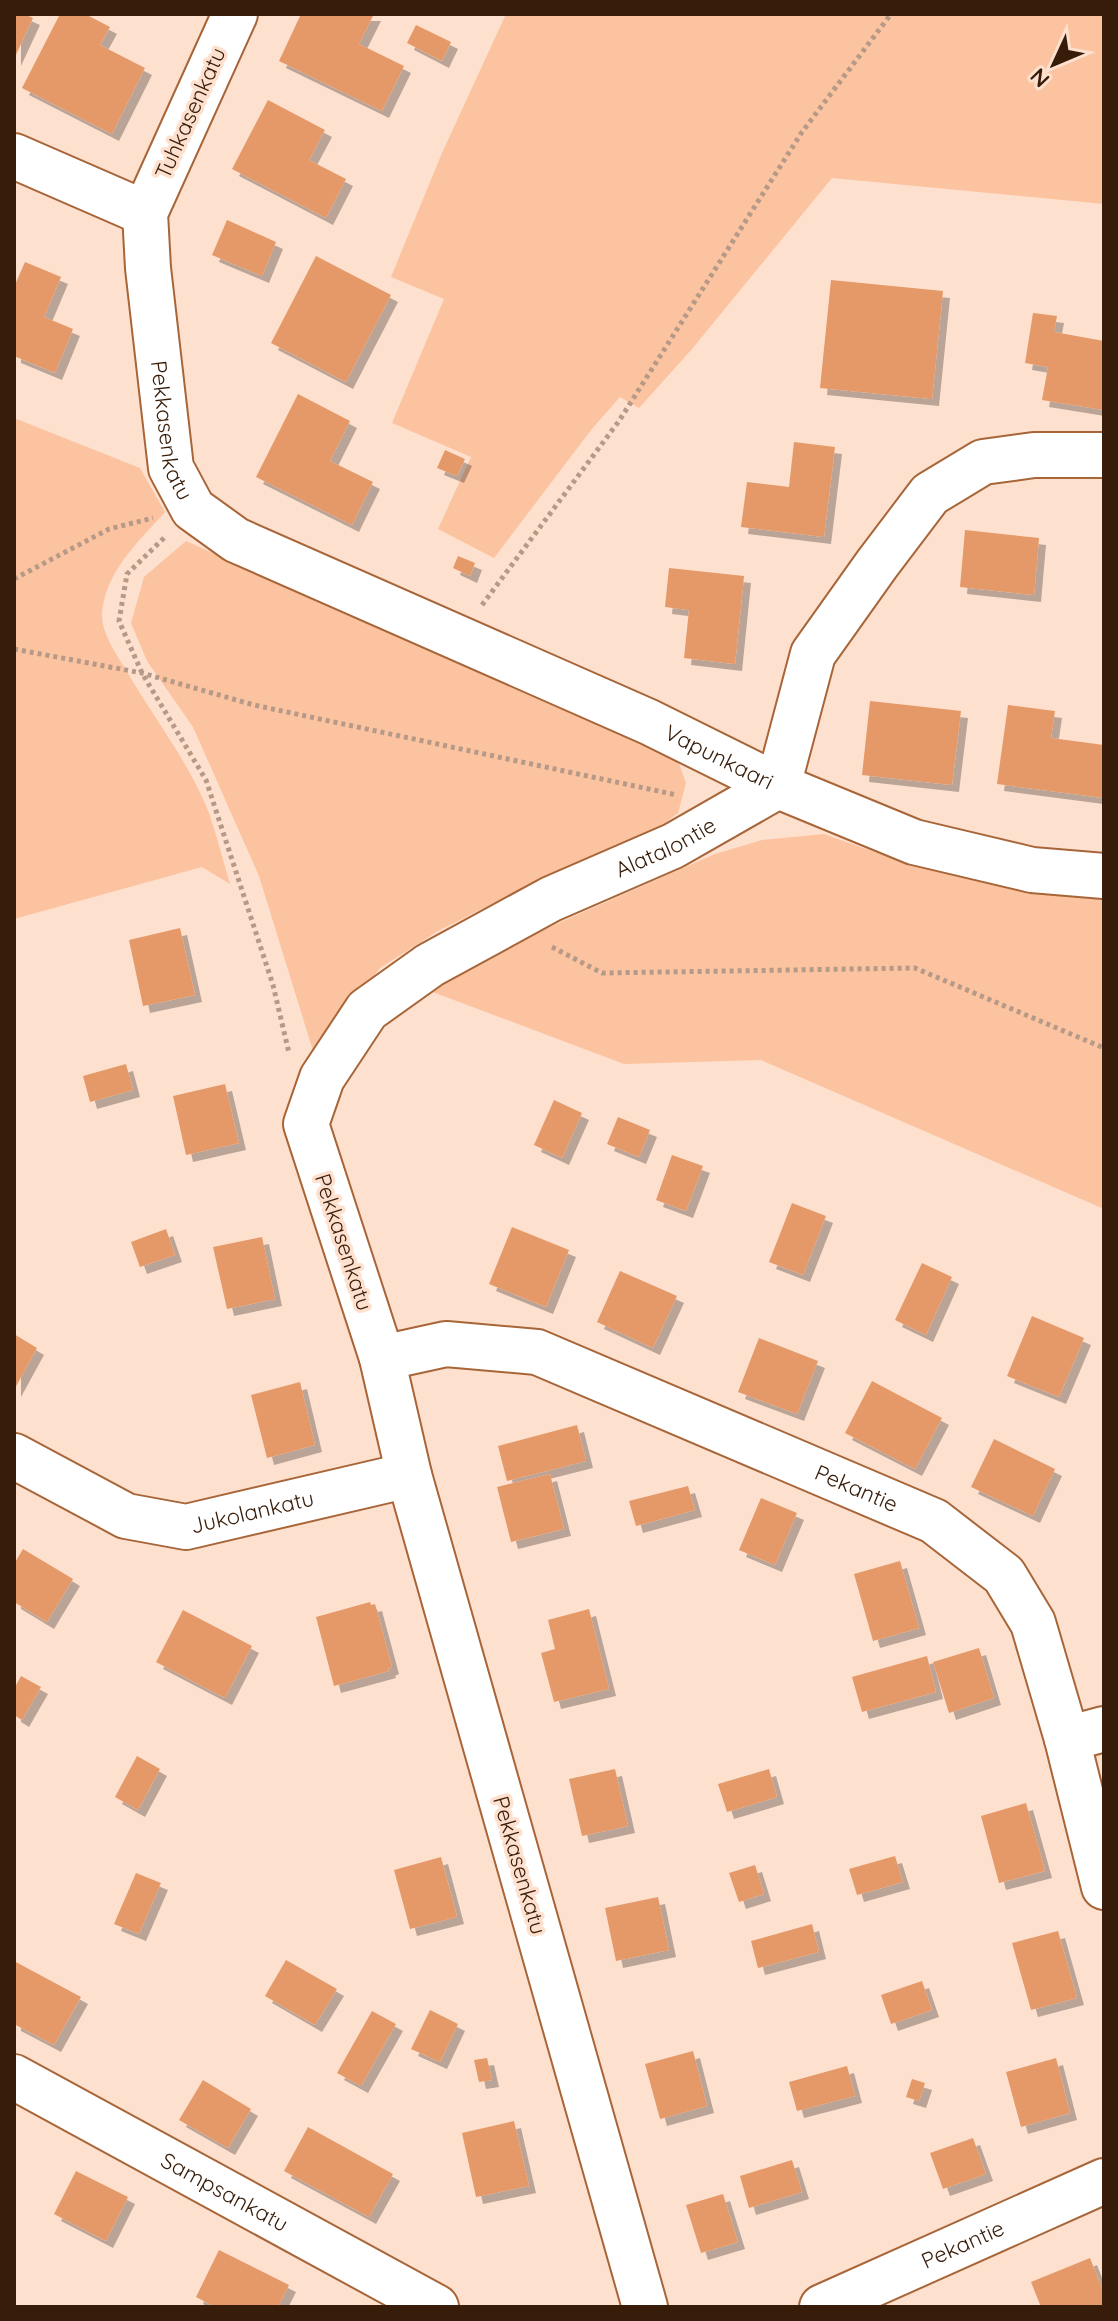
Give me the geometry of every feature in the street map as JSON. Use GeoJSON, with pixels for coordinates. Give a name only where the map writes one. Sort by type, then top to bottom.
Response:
{"type":"FeatureCollection","features":[{"type":"Feature","properties":{"kind":"street","name":"Tuhkasenkatu"},"geometry":{"type":"LineString","coordinates":[[145,213],[235,14]]}},
{"type":"Feature","properties":{"kind":"street"},"geometry":{"type":"LineString","coordinates":[[14,156],[145,213]]}},
{"type":"Feature","properties":{"kind":"street","name":"Pekkasenkatu"},"geometry":{"type":"LineString","coordinates":[[145,213],[148,268],[171,468],[193,509]]}},
{"type":"Feature","properties":{"kind":"street","name":"Vapunkaari"},"geometry":{"type":"LineString","coordinates":[[193,509],[236,540],[649,722],[778,786],[813,654],[930,494],[983,462],[1034,455],[1104,455]]}},
{"type":"Feature","properties":{"kind":"street"},"geometry":{"type":"LineString","coordinates":[[778,786],[914,842],[1032,870],[1104,876]]}},
{"type":"Feature","properties":{"kind":"street","name":"Alatalontie"},"geometry":{"type":"LineString","coordinates":[[306,1124],[322,1078],[367,1010],[430,965],[551,899],[673,846],[778,786]]}},
{"type":"Feature","properties":{"kind":"street","name":"Pekkasenkatu"},"geometry":{"type":"LineString","coordinates":[[306,1124],[382,1358],[409,1475],[645,2307]]}},
{"type":"Feature","properties":{"kind":"street","name":"Pekantie"},"geometry":{"type":"LineString","coordinates":[[382,1358],[446,1344],[537,1352],[934,1521],[1004,1575],[1033,1623],[1086,1734],[1104,1887]]}},
{"type":"Feature","properties":{"kind":"street","name":"Jukolankatu"},"geometry":{"type":"LineString","coordinates":[[14,1456],[126,1516],[186,1527],[409,1475]]}},
{"type":"Feature","properties":{"kind":"street","name":"Sampsankatu"},"geometry":{"type":"LineString","coordinates":[[14,2077],[436,2307]]}},
{"type":"Feature","properties":{"kind":"street","name":"Pekantie"},"geometry":{"type":"LineString","coordinates":[[822,2307],[1104,2181]]}},
{"type":"Feature","properties":{"kind":"path"},"geometry":{"type":"LineString","coordinates":[[458,637],[619,421],[802,132],[891,14]]}},
{"type":"Feature","properties":{"kind":"path"},"geometry":{"type":"LineString","coordinates":[[14,579],[109,529],[193,509]]}},
{"type":"Feature","properties":{"kind":"path","name":"Pekkasenkatu"},"geometry":{"type":"LineString","coordinates":[[193,509],[127,574],[119,621],[142,673],[206,780],[273,985],[292,1062]]}},
{"type":"Feature","properties":{"kind":"path"},"geometry":{"type":"LineString","coordinates":[[14,649],[142,673],[254,705],[739,808]]}},
{"type":"Feature","properties":{"kind":"path"},"geometry":{"type":"LineString","coordinates":[[507,923],[602,973],[915,968],[1104,1048]]}},
{"type":"Feature","properties":{"kind":"shaded area"},"geometry":{"type":"Polygon","coordinates":[[[506,14],[1104,14],[1104,204],[832,178],[692,349],[639,408],[620,397],[591,430],[494,558],[438,529],[471,457],[392,423],[444,299],[391,277],[442,153],[506,14]]]}},
{"type":"Feature","properties":{"kind":"shaded area"},"geometry":{"type":"Polygon","coordinates":[[[14,418],[140,468],[165,512],[116,571],[104,599],[102,621],[114,650],[201,794],[230,884],[202,867],[14,919],[14,418]]]}},
{"type":"Feature","properties":{"kind":"shaded area"},"geometry":{"type":"Polygon","coordinates":[[[186,541],[678,761],[686,783],[678,813],[645,838],[545,877],[438,931],[380,968],[314,1054],[259,876],[193,727],[147,661],[131,623],[144,577],[186,541]]]}},
{"type":"Feature","properties":{"kind":"shaded area"},"geometry":{"type":"Polygon","coordinates":[[[824,834],[911,865],[1104,899],[1104,1209],[761,1060],[624,1064],[430,991],[527,937],[715,854],[762,840],[824,834]]]}},
{"type":"Feature","properties":{"kind":"building"},"geometry":{"type":"Polygon","coordinates":[[[14,14],[33,18],[14,59],[14,14]]]}},
{"type":"Feature","properties":{"kind":"building"},"geometry":{"type":"Polygon","coordinates":[[[60,14],[85,14],[110,27],[100,45],[145,68],[112,134],[22,88],[60,14]]]}},
{"type":"Feature","properties":{"kind":"building"},"geometry":{"type":"Polygon","coordinates":[[[301,14],[374,14],[359,44],[404,66],[382,111],[279,61],[301,14]]]}},
{"type":"Feature","properties":{"kind":"building"},"geometry":{"type":"Polygon","coordinates":[[[416,25],[451,42],[442,61],[407,43],[416,25]]]}},
{"type":"Feature","properties":{"kind":"building"},"geometry":{"type":"Polygon","coordinates":[[[268,100],[325,130],[309,160],[346,179],[326,218],[232,169],[268,100]]]}},
{"type":"Feature","properties":{"kind":"building"},"geometry":{"type":"Polygon","coordinates":[[[227,220],[276,242],[262,276],[212,255],[227,220]]]}},
{"type":"Feature","properties":{"kind":"building"},"geometry":{"type":"Polygon","coordinates":[[[316,256],[391,295],[346,382],[271,343],[316,256]]]}},
{"type":"Feature","properties":{"kind":"building"},"geometry":{"type":"Polygon","coordinates":[[[25,262],[61,277],[44,317],[73,329],[55,373],[14,356],[14,287],[25,262]]]}},
{"type":"Feature","properties":{"kind":"building"},"geometry":{"type":"Polygon","coordinates":[[[831,280],[943,291],[932,399],[820,388],[831,280]]]}},
{"type":"Feature","properties":{"kind":"building"},"geometry":{"type":"Polygon","coordinates":[[[1033,313],[1057,316],[1054,332],[1104,341],[1104,410],[1042,400],[1048,367],[1025,363],[1033,313]]]}},
{"type":"Feature","properties":{"kind":"building"},"geometry":{"type":"Polygon","coordinates":[[[298,394],[350,421],[330,461],[373,482],[352,525],[256,477],[298,394]]]}},
{"type":"Feature","properties":{"kind":"building"},"geometry":{"type":"Polygon","coordinates":[[[794,442],[835,447],[824,537],[741,527],[747,482],[789,487],[794,442]]]}},
{"type":"Feature","properties":{"kind":"building"},"geometry":{"type":"Polygon","coordinates":[[[445,450],[465,459],[457,476],[437,468],[445,450]]]}},
{"type":"Feature","properties":{"kind":"building"},"geometry":{"type":"Polygon","coordinates":[[[965,530],[1039,538],[1034,595],[960,587],[965,530]]]}},
{"type":"Feature","properties":{"kind":"building"},"geometry":{"type":"Polygon","coordinates":[[[458,556],[475,563],[470,576],[453,568],[458,556]]]}},
{"type":"Feature","properties":{"kind":"building"},"geometry":{"type":"Polygon","coordinates":[[[669,568],[744,576],[735,664],[684,658],[689,610],[665,607],[669,568]]]}},
{"type":"Feature","properties":{"kind":"building"},"geometry":{"type":"Polygon","coordinates":[[[870,701],[961,711],[952,785],[862,775],[870,701]]]}},
{"type":"Feature","properties":{"kind":"building"},"geometry":{"type":"Polygon","coordinates":[[[1008,705],[1055,711],[1051,738],[1104,745],[1104,798],[997,784],[1008,705]]]}},
{"type":"Feature","properties":{"kind":"building"},"geometry":{"type":"Polygon","coordinates":[[[180,928],[195,995],[143,1006],[129,940],[180,928]]]}},
{"type":"Feature","properties":{"kind":"building"},"geometry":{"type":"Polygon","coordinates":[[[126,1064],[133,1090],[90,1102],[83,1076],[126,1064]]]}},
{"type":"Feature","properties":{"kind":"building"},"geometry":{"type":"Polygon","coordinates":[[[225,1084],[239,1143],[186,1155],[173,1096],[225,1084]]]}},
{"type":"Feature","properties":{"kind":"building"},"geometry":{"type":"Polygon","coordinates":[[[554,1100],[582,1113],[562,1158],[534,1145],[554,1100]]]}},
{"type":"Feature","properties":{"kind":"building"},"geometry":{"type":"Polygon","coordinates":[[[618,1117],[650,1130],[639,1157],[607,1144],[618,1117]]]}},
{"type":"Feature","properties":{"kind":"building"},"geometry":{"type":"Polygon","coordinates":[[[672,1155],[703,1166],[686,1211],[656,1200],[672,1155]]]}},
{"type":"Feature","properties":{"kind":"building"},"geometry":{"type":"Polygon","coordinates":[[[792,1203],[826,1216],[803,1275],[769,1262],[792,1203]]]}},
{"type":"Feature","properties":{"kind":"building"},"geometry":{"type":"Polygon","coordinates":[[[512,1227],[569,1250],[546,1307],[489,1284],[512,1227]]]}},
{"type":"Feature","properties":{"kind":"building"},"geometry":{"type":"Polygon","coordinates":[[[166,1229],[175,1255],[140,1267],[131,1242],[166,1229]]]}},
{"type":"Feature","properties":{"kind":"building"},"geometry":{"type":"Polygon","coordinates":[[[262,1237],[275,1299],[227,1309],[213,1247],[262,1237]]]}},
{"type":"Feature","properties":{"kind":"building"},"geometry":{"type":"Polygon","coordinates":[[[922,1263],[952,1277],[926,1335],[895,1320],[922,1263]]]}},
{"type":"Feature","properties":{"kind":"building"},"geometry":{"type":"Polygon","coordinates":[[[620,1271],[677,1296],[653,1348],[597,1322],[620,1271]]]}},
{"type":"Feature","properties":{"kind":"building"},"geometry":{"type":"Polygon","coordinates":[[[1032,1316],[1084,1338],[1059,1397],[1007,1376],[1032,1316]]]}},
{"type":"Feature","properties":{"kind":"building"},"geometry":{"type":"Polygon","coordinates":[[[14,1334],[37,1348],[14,1390],[14,1334]]]}},
{"type":"Feature","properties":{"kind":"building"},"geometry":{"type":"Polygon","coordinates":[[[759,1338],[818,1361],[797,1414],[738,1392],[759,1338]]]}},
{"type":"Feature","properties":{"kind":"building"},"geometry":{"type":"Polygon","coordinates":[[[872,1381],[942,1418],[915,1469],[845,1433],[872,1381]]]}},
{"type":"Feature","properties":{"kind":"building"},"geometry":{"type":"Polygon","coordinates":[[[300,1382],[315,1445],[267,1458],[251,1395],[300,1382]]]}},
{"type":"Feature","properties":{"kind":"building"},"geometry":{"type":"Polygon","coordinates":[[[577,1425],[586,1461],[507,1481],[498,1446],[577,1425]]]}},
{"type":"Feature","properties":{"kind":"building"},"geometry":{"type":"Polygon","coordinates":[[[994,1439],[1055,1469],[1033,1516],[971,1487],[994,1439]]]}},
{"type":"Feature","properties":{"kind":"building"},"geometry":{"type":"Polygon","coordinates":[[[550,1474],[564,1529],[511,1542],[497,1487],[550,1474]]]}},
{"type":"Feature","properties":{"kind":"building"},"geometry":{"type":"Polygon","coordinates":[[[688,1486],[695,1510],[636,1526],[629,1501],[688,1486]]]}},
{"type":"Feature","properties":{"kind":"building"},"geometry":{"type":"Polygon","coordinates":[[[761,1498],[797,1513],[775,1565],[739,1550],[761,1498]]]}},
{"type":"Feature","properties":{"kind":"building"},"geometry":{"type":"Polygon","coordinates":[[[23,1549],[73,1579],[47,1622],[14,1602],[14,1564],[23,1549]]]}},
{"type":"Feature","properties":{"kind":"building"},"geometry":{"type":"Polygon","coordinates":[[[900,1561],[919,1628],[873,1641],[854,1574],[900,1561]]]}},
{"type":"Feature","properties":{"kind":"building"},"geometry":{"type":"Polygon","coordinates":[[[370,1602],[371,1605],[375,1604],[392,1667],[389,1671],[334,1686],[316,1617],[370,1602]]]}},
{"type":"Feature","properties":{"kind":"building"},"geometry":{"type":"Polygon","coordinates":[[[589,1609],[609,1689],[554,1702],[541,1653],[555,1649],[548,1620],[589,1609]]]}},
{"type":"Feature","properties":{"kind":"building"},"geometry":{"type":"Polygon","coordinates":[[[183,1610],[252,1646],[225,1698],[156,1662],[183,1610]]]}},
{"type":"Feature","properties":{"kind":"building"},"geometry":{"type":"Polygon","coordinates":[[[979,1648],[994,1698],[949,1713],[933,1662],[979,1648]]]}},
{"type":"Feature","properties":{"kind":"building"},"geometry":{"type":"Polygon","coordinates":[[[927,1656],[936,1692],[862,1712],[852,1677],[927,1656]]]}},
{"type":"Feature","properties":{"kind":"building"},"geometry":{"type":"Polygon","coordinates":[[[21,1676],[41,1687],[22,1720],[14,1715],[14,1689],[21,1676]]]}},
{"type":"Feature","properties":{"kind":"building"},"geometry":{"type":"Polygon","coordinates":[[[137,1756],[160,1769],[138,1810],[115,1797],[137,1756]]]}},
{"type":"Feature","properties":{"kind":"building"},"geometry":{"type":"Polygon","coordinates":[[[615,1769],[628,1826],[582,1836],[569,1779],[615,1769]]]}},
{"type":"Feature","properties":{"kind":"building"},"geometry":{"type":"Polygon","coordinates":[[[769,1769],[777,1797],[727,1812],[718,1784],[769,1769]]]}},
{"type":"Feature","properties":{"kind":"building"},"geometry":{"type":"Polygon","coordinates":[[[1026,1803],[1045,1871],[999,1883],[981,1816],[1026,1803]]]}},
{"type":"Feature","properties":{"kind":"building"},"geometry":{"type":"Polygon","coordinates":[[[895,1856],[903,1882],[857,1895],[849,1869],[895,1856]]]}},
{"type":"Feature","properties":{"kind":"building"},"geometry":{"type":"Polygon","coordinates":[[[441,1857],[457,1917],[410,1929],[394,1870],[441,1857]]]}},
{"type":"Feature","properties":{"kind":"building"},"geometry":{"type":"Polygon","coordinates":[[[755,1865],[764,1894],[739,1902],[729,1873],[755,1865]]]}},
{"type":"Feature","properties":{"kind":"building"},"geometry":{"type":"Polygon","coordinates":[[[136,1873],[161,1883],[139,1934],[114,1924],[136,1873]]]}},
{"type":"Feature","properties":{"kind":"building"},"geometry":{"type":"Polygon","coordinates":[[[658,1897],[669,1950],[616,1961],[605,1908],[658,1897]]]}},
{"type":"Feature","properties":{"kind":"building"},"geometry":{"type":"Polygon","coordinates":[[[812,1924],[819,1952],[758,1968],[751,1941],[812,1924]]]}},
{"type":"Feature","properties":{"kind":"building"},"geometry":{"type":"Polygon","coordinates":[[[1058,1931],[1077,1998],[1031,2010],[1012,1943],[1058,1931]]]}},
{"type":"Feature","properties":{"kind":"building"},"geometry":{"type":"Polygon","coordinates":[[[286,1960],[337,1989],[315,2025],[265,1996],[286,1960]]]}},
{"type":"Feature","properties":{"kind":"building"},"geometry":{"type":"Polygon","coordinates":[[[14,1961],[81,1997],[54,2045],[14,2024],[14,1961]]]}},
{"type":"Feature","properties":{"kind":"building"},"geometry":{"type":"Polygon","coordinates":[[[922,1981],[932,2010],[891,2024],[881,1995],[922,1981]]]}},
{"type":"Feature","properties":{"kind":"building"},"geometry":{"type":"Polygon","coordinates":[[[430,2010],[458,2024],[440,2062],[411,2049],[430,2010]]]}},
{"type":"Feature","properties":{"kind":"building"},"geometry":{"type":"Polygon","coordinates":[[[372,2011],[396,2024],[361,2086],[337,2073],[372,2011]]]}},
{"type":"Feature","properties":{"kind":"building"},"geometry":{"type":"Polygon","coordinates":[[[693,2051],[707,2106],[660,2119],[645,2064],[693,2051]]]}},
{"type":"Feature","properties":{"kind":"building"},"geometry":{"type":"Polygon","coordinates":[[[487,2058],[492,2080],[479,2082],[474,2060],[487,2058]]]}},
{"type":"Feature","properties":{"kind":"building"},"geometry":{"type":"Polygon","coordinates":[[[1056,2058],[1070,2113],[1021,2127],[1006,2072],[1056,2058]]]}},
{"type":"Feature","properties":{"kind":"building"},"geometry":{"type":"Polygon","coordinates":[[[847,2066],[855,2096],[797,2111],[789,2082],[847,2066]]]}},
{"type":"Feature","properties":{"kind":"building"},"geometry":{"type":"Polygon","coordinates":[[[912,2079],[925,2083],[919,2101],[906,2097],[912,2079]]]}},
{"type":"Feature","properties":{"kind":"building"},"geometry":{"type":"Polygon","coordinates":[[[203,2080],[251,2109],[228,2148],[179,2120],[203,2080]]]}},
{"type":"Feature","properties":{"kind":"building"},"geometry":{"type":"Polygon","coordinates":[[[514,2121],[529,2186],[476,2197],[462,2133],[514,2121]]]}},
{"type":"Feature","properties":{"kind":"building"},"geometry":{"type":"Polygon","coordinates":[[[308,2127],[393,2174],[369,2217],[284,2171],[308,2127]]]}},
{"type":"Feature","properties":{"kind":"building"},"geometry":{"type":"Polygon","coordinates":[[[973,2138],[986,2174],[943,2189],[930,2153],[973,2138]]]}},
{"type":"Feature","properties":{"kind":"building"},"geometry":{"type":"Polygon","coordinates":[[[792,2160],[802,2192],[749,2208],[740,2176],[792,2160]]]}},
{"type":"Feature","properties":{"kind":"building"},"geometry":{"type":"Polygon","coordinates":[[[76,2171],[128,2197],[106,2241],[54,2214],[76,2171]]]}},
{"type":"Feature","properties":{"kind":"building"},"geometry":{"type":"Polygon","coordinates":[[[723,2194],[738,2242],[701,2253],[686,2205],[723,2194]]]}},
{"type":"Feature","properties":{"kind":"building"},"geometry":{"type":"Polygon","coordinates":[[[219,2250],[289,2285],[278,2307],[215,2307],[196,2297],[219,2250]]]}},
{"type":"Feature","properties":{"kind":"building"},"geometry":{"type":"Polygon","coordinates":[[[1090,2258],[1104,2294],[1104,2307],[1041,2307],[1031,2282],[1090,2258]]]}}]}
